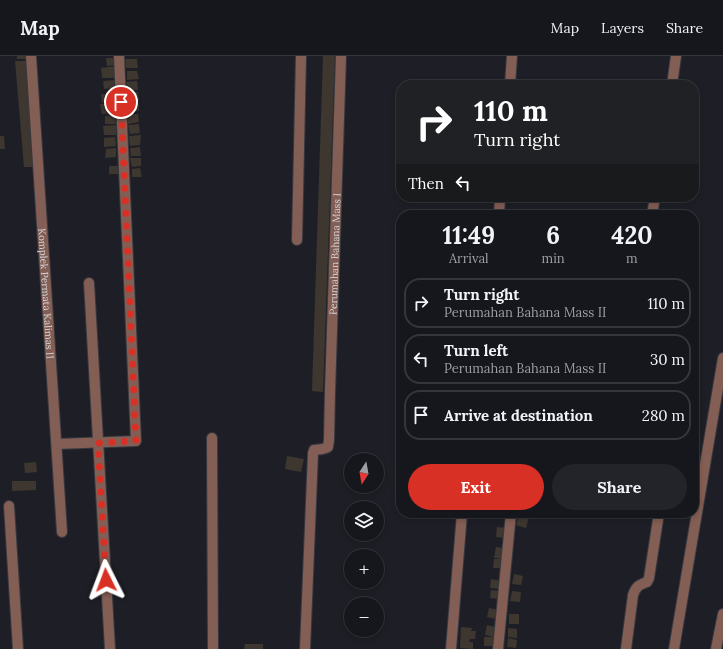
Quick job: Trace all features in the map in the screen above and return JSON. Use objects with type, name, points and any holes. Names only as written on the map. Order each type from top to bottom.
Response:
[{"type":"street","name":"Komplek Permata Kalimas II","points":[[31,56],[62,532]]},
{"type":"street","points":[[57,444],[136,441],[119,56]]},
{"type":"street","points":[[297,240],[301,56]]},
{"type":"street","name":"Perumahan Bahana Mass I","points":[[305,649],[313,453],[314,450],[324,449],[329,446],[341,56]]},
{"type":"street","points":[[510,80],[512,56]]},
{"type":"street","points":[[673,80],[676,56]]},
{"type":"street","points":[[89,283],[110,649]]},
{"type":"street","points":[[699,501],[723,358]]},
{"type":"street","points":[[212,438],[213,649]]},
{"type":"street","points":[[8,506],[18,649]]},
{"type":"street","points":[[451,649],[462,518]]},
{"type":"street","points":[[498,649],[511,518]]},
{"type":"street","points":[[626,649],[633,596],[639,585],[647,582],[649,578],[659,518]]},
{"type":"street","points":[[674,649],[696,518]]},
{"type":"street","points":[[716,649],[723,614]]},
{"type":"building","points":[[17,56],[26,56],[26,59],[17,59]]},
{"type":"building","points":[[323,56],[335,56],[323,392],[312,391]]},
{"type":"building","points":[[106,58],[115,58],[116,65],[107,66]]},
{"type":"building","points":[[125,59],[137,59],[138,68],[126,68]]},
{"type":"building","points":[[15,61],[27,61],[34,167],[24,167]]},
{"type":"building","points":[[117,66],[118,78],[102,78],[101,68]]},
{"type":"building","points":[[127,71],[137,71],[139,79],[127,80]]},
{"type":"building","points":[[116,80],[117,88],[104,89],[103,81]]},
{"type":"building","points":[[137,81],[138,90],[126,91],[126,82]]},
{"type":"building","points":[[138,92],[139,101],[128,101],[127,93]]},
{"type":"building","points":[[101,94],[115,94],[115,101],[102,103]]},
{"type":"building","points":[[114,103],[115,113],[102,114],[100,104]]},
{"type":"building","points":[[139,103],[139,111],[128,112],[127,104]]},
{"type":"building","points":[[127,114],[138,114],[139,122],[128,124]]},
{"type":"building","points":[[115,115],[116,124],[105,124],[105,116]]},
{"type":"building","points":[[139,124],[140,133],[130,134],[128,125]]},
{"type":"building","points":[[116,125],[116,135],[104,135],[103,126]]},
{"type":"building","points":[[141,135],[140,145],[130,146],[129,136]]},
{"type":"building","points":[[0,136],[4,136],[5,149],[0,149]]},
{"type":"building","points":[[115,137],[116,146],[104,147],[104,138]]},
{"type":"building","points":[[140,147],[141,156],[131,156],[130,148]]},
{"type":"building","points":[[116,148],[116,157],[105,158],[106,149]]},
{"type":"building","points":[[130,158],[141,158],[141,166],[132,167]]},
{"type":"building","points":[[109,166],[119,166],[119,174],[109,174]]},
{"type":"building","points":[[140,168],[142,177],[132,177],[132,169]]},
{"type":"building","points":[[287,456],[304,459],[301,472],[285,469]]},
{"type":"building","points":[[36,462],[37,472],[25,473],[24,463]]},
{"type":"building","points":[[12,481],[36,481],[36,490],[12,491]]},
{"type":"building","points":[[518,518],[529,518],[526,528],[516,525]]},
{"type":"building","points":[[497,527],[507,528],[505,538],[496,537]]},
{"type":"building","points":[[496,547],[506,548],[503,568],[493,568],[494,559],[502,559],[494,558]]},
{"type":"building","points":[[514,574],[523,576],[521,585],[512,584]]},
{"type":"building","points":[[491,579],[501,581],[500,589],[490,588]]},
{"type":"building","points":[[491,590],[500,591],[499,599],[490,598]]},
{"type":"building","points":[[512,591],[521,592],[520,602],[510,601]]},
{"type":"building","points":[[489,608],[498,610],[496,619],[487,617]]},
{"type":"building","points":[[509,614],[519,614],[519,624],[509,624]]},
{"type":"building","points":[[487,625],[496,627],[494,637],[485,635]]},
{"type":"building","points":[[461,627],[472,628],[471,631],[476,631],[475,639],[470,639],[469,642],[473,642],[473,649],[460,648]]},
{"type":"building","points":[[508,628],[517,629],[517,638],[508,637]]},
{"type":"building","points":[[484,637],[494,637],[494,646],[484,646]]},
{"type":"building","points":[[508,638],[517,640],[516,648],[507,647]]},
{"type":"building","points":[[245,644],[263,644],[263,649],[244,649]]},
{"type":"route","points":[[106,580],[98,443],[136,441],[121,102]]}]
